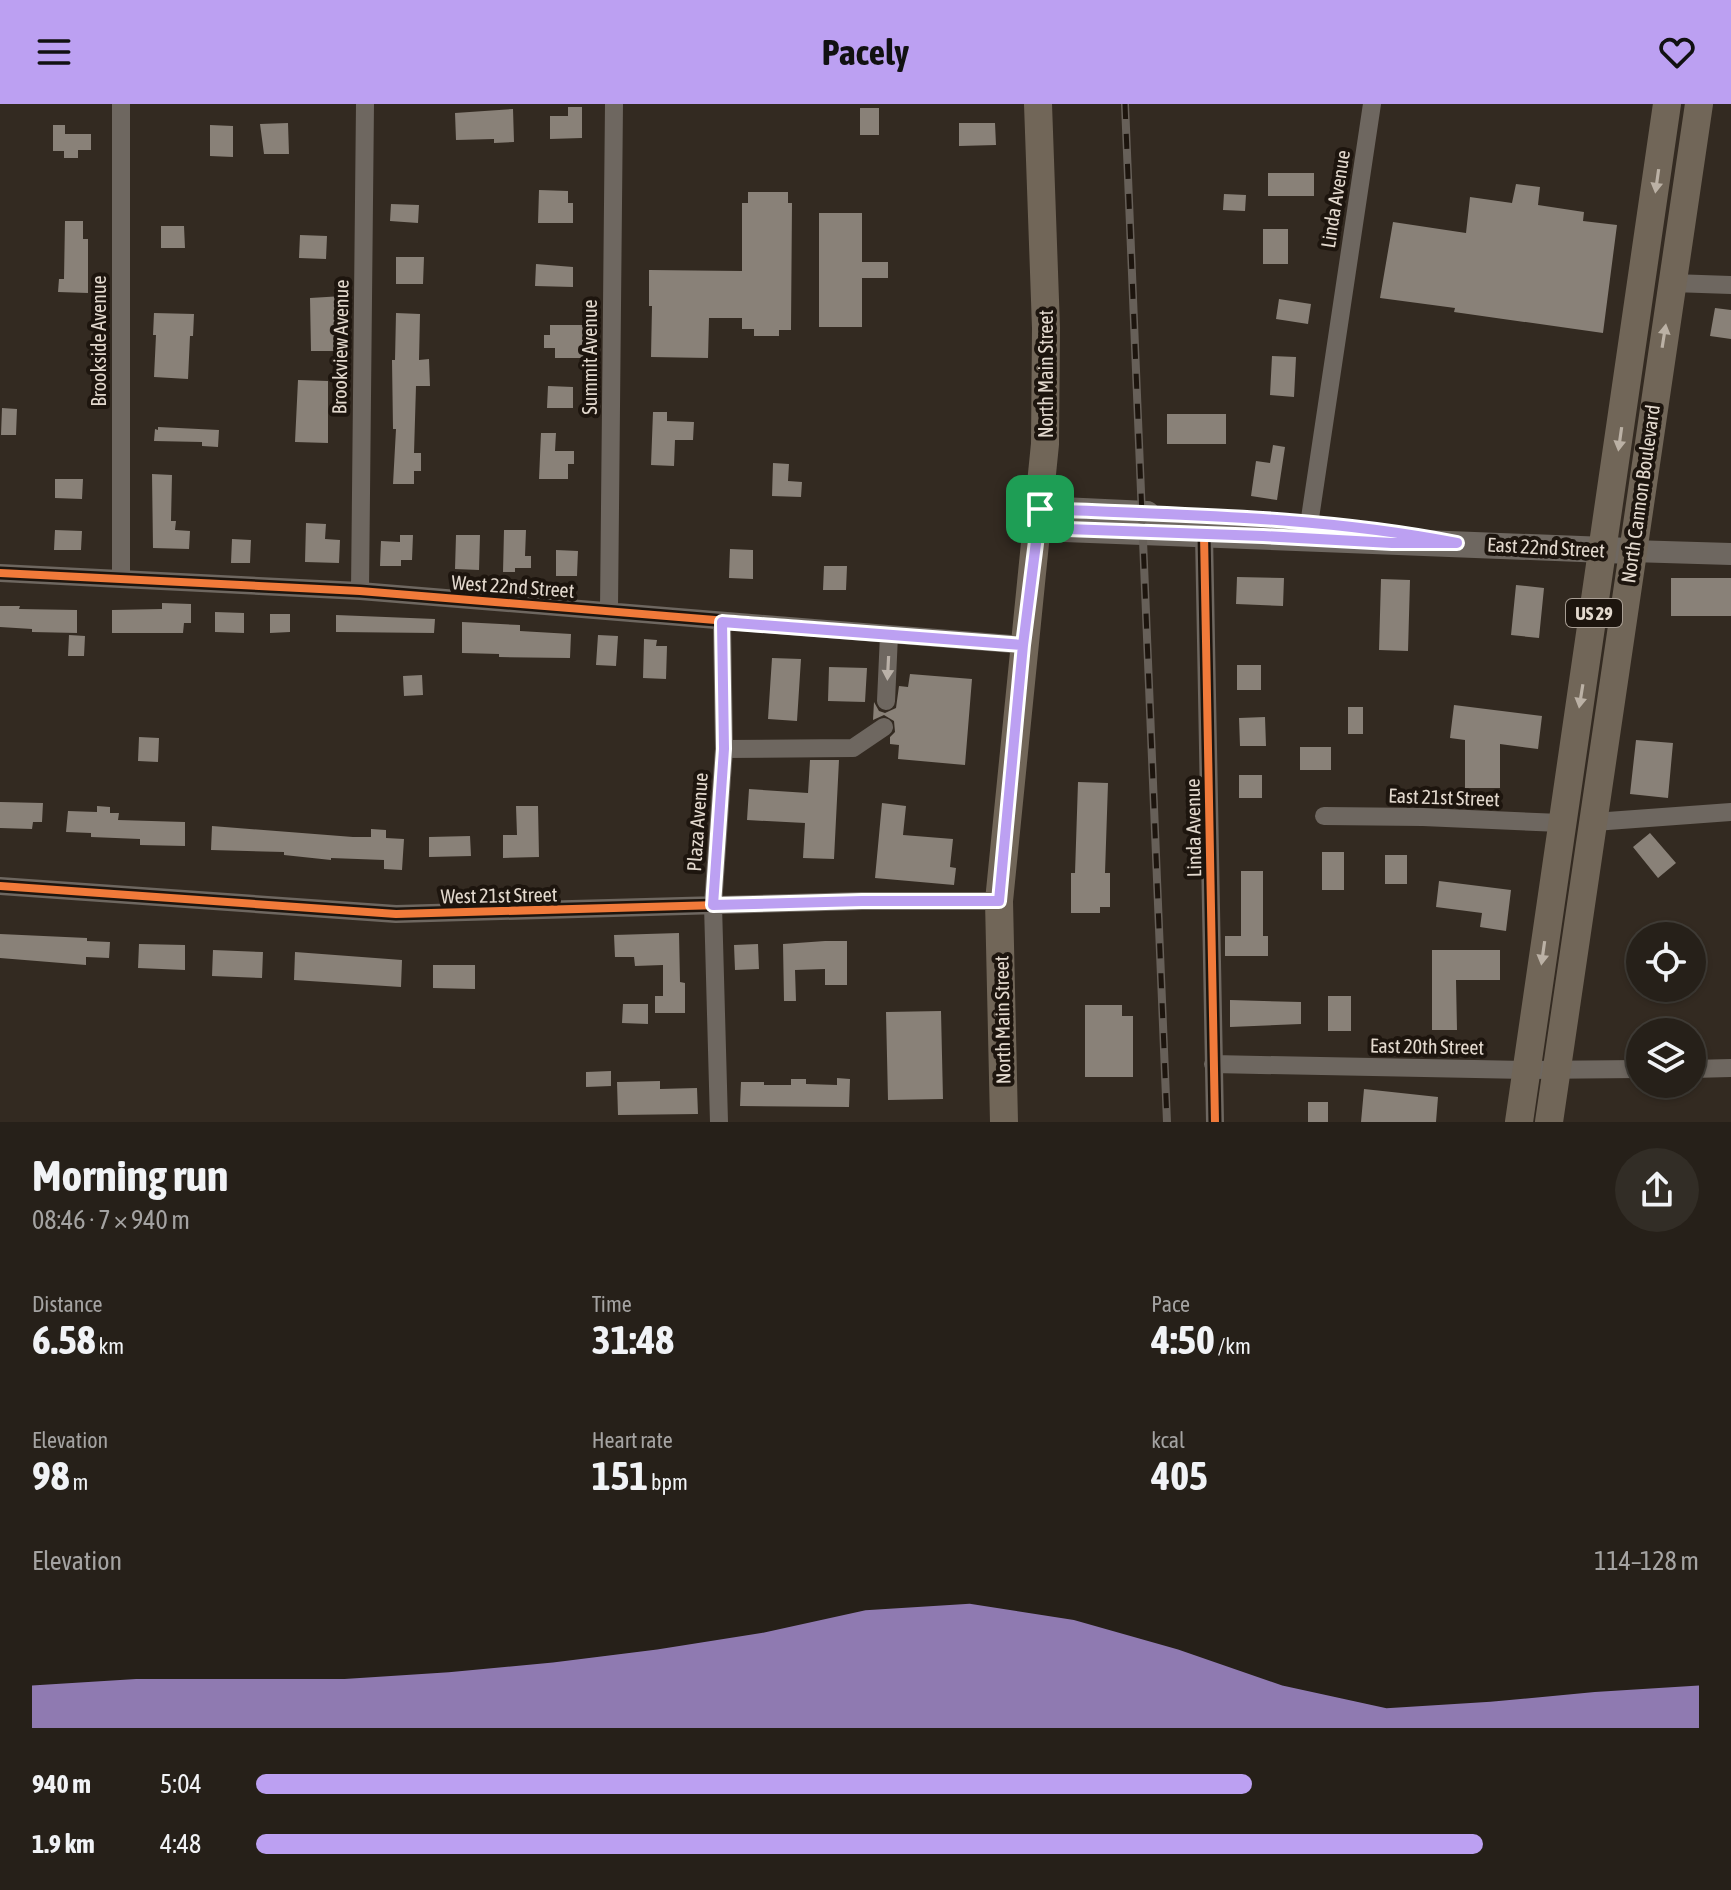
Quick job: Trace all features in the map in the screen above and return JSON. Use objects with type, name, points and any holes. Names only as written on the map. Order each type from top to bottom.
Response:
[{"type":"main road","name":"North Main Street","points":[[1004,1122],[999,901],[1045,444],[1046,328],[1038,104]]},
{"type":"main road","name":"North Cannon Boulevard","points":[[1519,1122],[1667,104]]},
{"type":"main road","name":"North Cannon Boulevard","points":[[1549,1122],[1699,104]]},
{"type":"main road","name":"East 22nd Street","points":[[1039,519],[1204,534],[1308,530]]},
{"type":"main road","name":"East 22nd Street","points":[[1039,519],[1308,530],[1392,543],[1631,551]]},
{"type":"street","name":"Brookside Avenue","points":[[121,104],[121,578]]},
{"type":"street","name":"Brookview Avenue","points":[[360,591],[365,104]]},
{"type":"street","name":"Summit Avenue","points":[[609,609],[614,104]]},
{"type":"street","name":"Linda Avenue","points":[[1308,530],[1372,104]]},
{"type":"street","points":[[1672,283],[1731,285]]},
{"type":"street","name":"Linda Avenue","points":[[1204,534],[1215,1122]]},
{"type":"street","name":"East 22nd Street","points":[[1631,551],[1731,554]]},
{"type":"street","name":"West 22nd Street","points":[[0,573],[360,591],[1023,645]]},
{"type":"street","name":"Plaza Avenue","points":[[719,1122],[713,905],[724,749],[722,622]]},
{"type":"street","points":[[886,701],[889,635]]},
{"type":"street","points":[[724,749],[853,748],[884,727]]},
{"type":"street","points":[[1594,822],[1731,812]]},
{"type":"street","name":"East 21st Street","points":[[1324,816],[1561,823]]},
{"type":"street","name":"West 21st Street","points":[[0,886],[396,914],[862,901],[999,901]]},
{"type":"street","name":"East 20th Street","points":[[1213,1064],[1626,1069]]},
{"type":"street","points":[[1706,1069],[1731,1068]]},
{"type":"building","points":[[568,107],[582,107],[582,138],[550,139],[550,116],[568,116]]},
{"type":"building","points":[[860,108],[879,108],[879,135],[860,135]]},
{"type":"building","points":[[513,109],[514,142],[456,140],[455,113]]},
{"type":"building","points":[[288,123],[289,154],[264,154],[260,124]]},
{"type":"building","points":[[959,123],[995,123],[996,145],[959,146]]},
{"type":"building","points":[[53,125],[65,125],[65,134],[91,134],[91,150],[78,150],[78,158],[64,158],[64,151],[53,151]]},
{"type":"building","points":[[210,125],[233,126],[233,157],[210,156]]},
{"type":"building","points":[[1268,173],[1314,173],[1314,196],[1268,196]]},
{"type":"building","points":[[1516,184],[1540,187],[1538,205],[1584,212],[1583,221],[1617,225],[1603,333],[1380,298],[1393,222],[1466,233],[1470,197],[1512,203]]},
{"type":"building","points":[[539,190],[568,191],[568,203],[573,203],[573,223],[538,223]]},
{"type":"building","points":[[748,192],[788,192],[788,203],[792,203],[791,330],[779,330],[779,336],[754,336],[754,329],[742,329],[742,318],[709,318],[708,358],[651,357],[649,270],[742,271],[742,203],[748,203]]},
{"type":"building","points":[[1224,194],[1246,195],[1245,211],[1223,210]]},
{"type":"building","points":[[391,204],[419,205],[418,223],[390,221]]},
{"type":"building","points":[[819,213],[862,213],[862,262],[888,262],[888,278],[862,278],[862,327],[819,327]]},
{"type":"building","points":[[65,221],[83,221],[83,239],[88,239],[88,293],[58,292],[59,279],[64,279]]},
{"type":"building","points":[[161,226],[184,226],[185,248],[161,248]]},
{"type":"building","points":[[1263,229],[1288,229],[1288,264],[1263,264]]},
{"type":"building","points":[[300,235],[327,236],[326,259],[299,258]]},
{"type":"building","points":[[396,257],[424,257],[423,284],[396,284]]},
{"type":"building","points":[[536,264],[573,267],[573,287],[535,286]]},
{"type":"building","points":[[343,296],[339,351],[311,351],[310,298]]},
{"type":"building","points":[[1279,299],[1311,304],[1308,324],[1276,319]]},
{"type":"building","points":[[1715,308],[1731,310],[1731,339],[1710,336]]},
{"type":"building","points":[[154,313],[194,314],[188,379],[154,377]]},
{"type":"building","points":[[396,313],[420,314],[419,360],[429,359],[430,386],[416,386],[414,453],[421,453],[421,471],[414,471],[414,484],[393,484],[396,429],[393,429],[392,360],[395,360]]},
{"type":"building","points":[[550,325],[585,325],[586,358],[555,358],[555,348],[544,348],[544,335],[550,335]]},
{"type":"building","points":[[1272,356],[1296,357],[1294,397],[1270,395]]},
{"type":"building","points":[[298,380],[328,381],[328,443],[295,442]]},
{"type":"building","points":[[548,386],[573,387],[573,408],[547,408]]},
{"type":"building","points":[[2,408],[17,409],[16,435],[1,435]]},
{"type":"building","points":[[653,412],[667,412],[667,421],[694,422],[693,440],[675,440],[674,466],[651,465]]},
{"type":"building","points":[[1167,414],[1226,414],[1226,444],[1167,444]]},
{"type":"building","points":[[158,427],[219,430],[218,447],[202,446],[202,442],[154,441]]},
{"type":"building","points":[[541,433],[556,433],[555,451],[574,451],[574,464],[568,464],[568,479],[539,479]]},
{"type":"building","points":[[1273,445],[1285,447],[1277,500],[1251,496],[1256,461],[1270,463]]},
{"type":"building","points":[[773,463],[789,464],[788,481],[802,482],[801,497],[772,496]]},
{"type":"building","points":[[152,474],[172,475],[171,521],[176,521],[175,530],[190,531],[189,549],[153,548]]},
{"type":"building","points":[[55,479],[83,479],[82,499],[55,498]]},
{"type":"building","points":[[306,523],[326,524],[325,539],[340,540],[339,563],[305,562]]},
{"type":"building","points":[[55,530],[82,531],[81,550],[54,550]]},
{"type":"building","points":[[504,530],[526,530],[525,556],[531,556],[531,568],[503,572]]},
{"type":"building","points":[[400,535],[413,535],[412,560],[401,560],[401,566],[380,566],[381,541],[400,542]]},
{"type":"building","points":[[456,535],[480,535],[479,570],[455,569]]},
{"type":"building","points":[[232,539],[251,540],[250,563],[231,563]]},
{"type":"building","points":[[730,549],[753,550],[753,579],[729,578]]},
{"type":"building","points":[[556,550],[578,551],[577,576],[556,576]]},
{"type":"building","points":[[824,566],[847,566],[846,590],[823,590]]},
{"type":"building","points":[[1237,577],[1284,578],[1283,606],[1236,604]]},
{"type":"building","points":[[1671,578],[1731,578],[1731,616],[1671,616]]},
{"type":"building","points":[[1381,579],[1410,580],[1408,651],[1379,650]]},
{"type":"building","points":[[1516,585],[1544,588],[1539,638],[1511,635]]},
{"type":"building","points":[[162,603],[191,604],[191,623],[184,623],[183,633],[112,633],[112,610],[162,609]]},
{"type":"building","points":[[0,606],[77,610],[77,633],[32,632],[32,629],[0,627]]},
{"type":"building","points":[[215,612],[244,613],[244,633],[215,632]]},
{"type":"building","points":[[270,614],[290,614],[290,632],[270,633]]},
{"type":"building","points":[[336,615],[435,619],[434,633],[336,632]]},
{"type":"building","points":[[462,622],[520,625],[520,631],[571,634],[570,658],[462,653]]},
{"type":"building","points":[[69,635],[85,636],[84,656],[68,656]]},
{"type":"building","points":[[598,635],[618,636],[616,666],[596,665]]},
{"type":"building","points":[[644,639],[657,640],[656,646],[667,646],[666,679],[643,678]]},
{"type":"building","points":[[772,658],[801,659],[797,721],[768,719]]},
{"type":"building","points":[[1237,665],[1261,665],[1261,690],[1237,690]]},
{"type":"building","points":[[829,667],[867,668],[865,702],[828,701]]},
{"type":"building","points":[[910,674],[972,679],[965,765],[898,759],[899,745],[890,744],[890,737],[895,732],[894,721],[884,715],[873,720],[874,702],[879,711],[885,713],[896,708],[899,686],[908,687]]},
{"type":"building","points":[[422,675],[423,695],[404,696],[403,676]]},
{"type":"building","points":[[1454,705],[1542,716],[1538,749],[1500,744],[1500,788],[1465,788],[1465,740],[1450,738]]},
{"type":"building","points":[[1348,707],[1363,707],[1363,734],[1348,734]]},
{"type":"building","points":[[1265,717],[1266,746],[1240,746],[1239,718]]},
{"type":"building","points":[[139,737],[159,738],[158,762],[138,761]]},
{"type":"building","points":[[1636,740],[1673,743],[1668,798],[1630,794]]},
{"type":"building","points":[[1300,747],[1331,747],[1331,770],[1300,770]]},
{"type":"building","points":[[810,760],[839,760],[834,859],[803,858],[805,823],[747,820],[749,789],[808,793]]},
{"type":"building","points":[[1239,775],[1262,775],[1262,798],[1239,798]]},
{"type":"building","points":[[1078,782],[1108,783],[1105,873],[1110,873],[1110,907],[1100,907],[1100,913],[1071,913]]},
{"type":"building","points":[[0,802],[43,803],[42,822],[33,822],[32,829],[0,828]]},
{"type":"building","points":[[882,803],[906,806],[903,835],[953,839],[950,867],[956,868],[954,885],[875,878]]},
{"type":"building","points":[[97,806],[110,807],[110,813],[119,813],[118,820],[185,822],[185,846],[140,845],[140,839],[91,837],[91,833],[66,832],[68,811],[97,812]]},
{"type":"building","points":[[516,806],[538,806],[539,857],[503,858],[503,835],[517,835]]},
{"type":"building","points":[[212,826],[353,837],[371,837],[371,829],[386,830],[386,838],[404,839],[402,870],[384,869],[384,860],[331,860],[284,855],[284,852],[211,850]]},
{"type":"building","points":[[1650,833],[1676,863],[1658,878],[1633,847]]},
{"type":"building","points":[[470,836],[471,856],[429,857],[429,837]]},
{"type":"building","points":[[1322,852],[1344,852],[1344,890],[1322,890]]},
{"type":"building","points":[[1385,855],[1407,855],[1407,884],[1385,884]]},
{"type":"building","points":[[1241,871],[1263,871],[1263,936],[1268,936],[1268,956],[1225,956],[1225,936],[1241,936]]},
{"type":"building","points":[[1439,881],[1511,890],[1506,931],[1480,927],[1482,913],[1436,907]]},
{"type":"building","points":[[679,933],[680,982],[685,983],[685,1013],[655,1013],[655,996],[663,996],[663,965],[635,966],[634,957],[615,957],[614,935]]},
{"type":"building","points":[[0,934],[110,942],[109,958],[86,957],[86,965],[0,958]]},
{"type":"building","points":[[847,941],[847,985],[825,985],[825,969],[795,970],[796,1001],[784,1001],[783,944]]},
{"type":"building","points":[[139,944],[185,945],[185,970],[138,968]]},
{"type":"building","points":[[758,944],[759,969],[735,970],[734,945]]},
{"type":"building","points":[[213,950],[263,952],[262,978],[212,976]]},
{"type":"building","points":[[1432,950],[1500,950],[1500,980],[1456,980],[1457,1030],[1432,1030]]},
{"type":"building","points":[[295,952],[402,960],[401,987],[294,980]]},
{"type":"building","points":[[433,965],[475,965],[475,989],[433,988]]},
{"type":"building","points":[[1328,996],[1351,996],[1351,1031],[1328,1031]]},
{"type":"building","points":[[1230,1000],[1301,1002],[1301,1024],[1230,1027]]},
{"type":"building","points":[[623,1004],[648,1004],[648,1024],[622,1023]]},
{"type":"building","points":[[1085,1005],[1122,1005],[1122,1016],[1133,1016],[1133,1077],[1085,1077]]},
{"type":"building","points":[[941,1011],[943,1099],[888,1100],[886,1012]]},
{"type":"building","points":[[611,1071],[611,1086],[586,1087],[586,1072]]},
{"type":"building","points":[[837,1078],[850,1079],[849,1107],[740,1106],[741,1082],[791,1085],[791,1079],[806,1079],[806,1084],[837,1085]]},
{"type":"building","points":[[660,1081],[660,1089],[697,1088],[698,1114],[618,1115],[617,1082]]},
{"type":"building","points":[[1364,1089],[1438,1097],[1436,1122],[1361,1122]]},
{"type":"building","points":[[1308,1102],[1328,1102],[1328,1122],[1308,1122]]},
{"type":"railway","points":[[1125,104],[1167,1122]]},
{"type":"cycle path","points":[[1204,534],[1215,1122]]},
{"type":"cycle path","points":[[0,573],[360,591],[1023,645]]},
{"type":"cycle path","points":[[0,886],[396,914],[862,901],[999,901]]},
{"type":"route","points":[[1040,509],[1023,645],[999,901],[713,905],[724,749],[722,622],[1023,645],[1038,528],[1457,543],[1394,531],[1309,521],[1040,509]]}]
